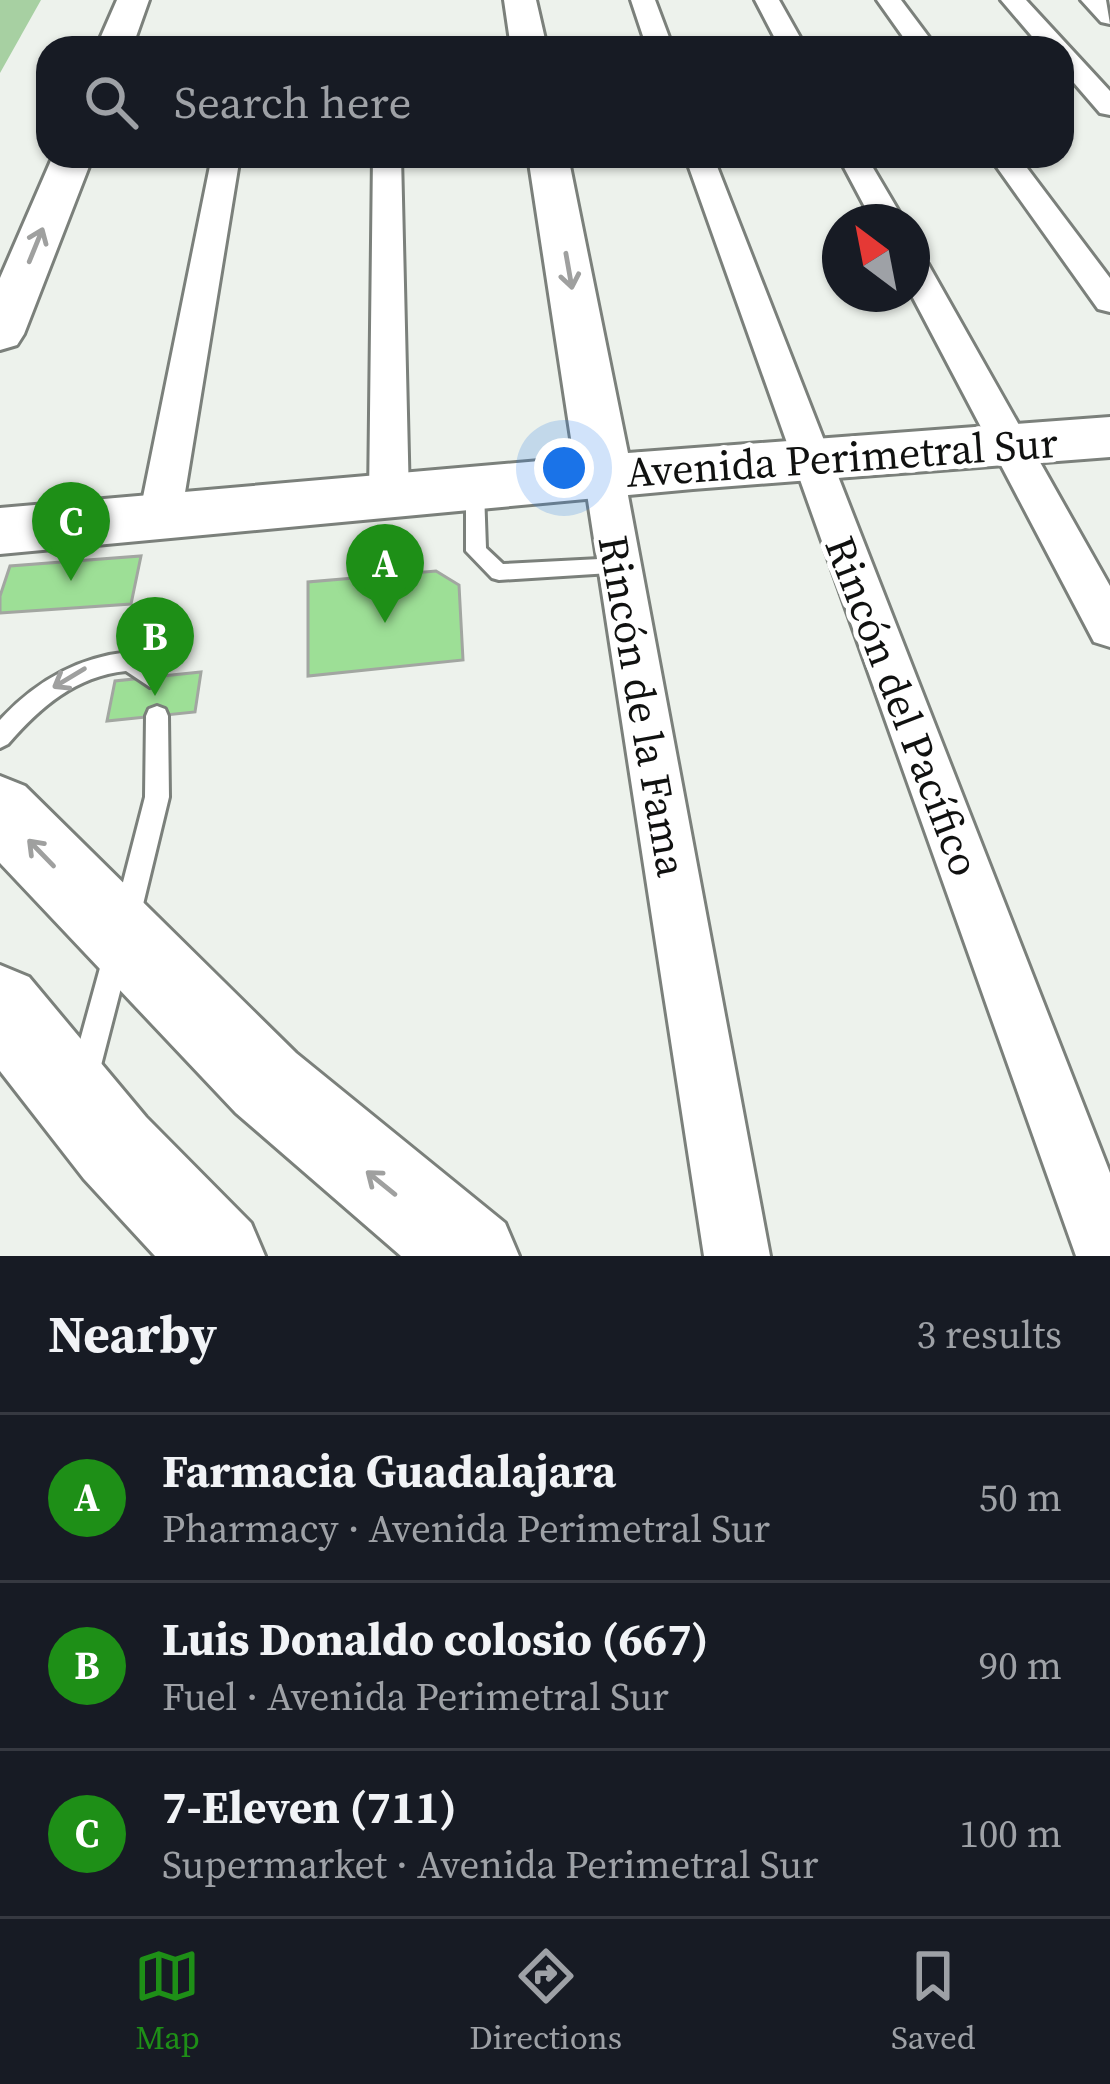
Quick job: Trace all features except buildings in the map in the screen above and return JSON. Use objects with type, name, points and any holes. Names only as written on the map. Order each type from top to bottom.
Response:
[{"type":"street","points":[[120,36],[133,0]]},
{"type":"street","points":[[520,0],[527,36]]},
{"type":"street","points":[[643,0],[656,36]]},
{"type":"street","points":[[767,0],[786,36]]},
{"type":"street","points":[[889,0],[915,36]]},
{"type":"street","points":[[1013,0],[1045,36]]},
{"type":"street","points":[[1087,84],[1110,107]]},
{"type":"street","points":[[0,334],[68,168]]},
{"type":"street","points":[[160,517],[224,168]]},
{"type":"street","points":[[387,168],[388,499]]},
{"type":"street","name":"Rincón de la Fama","points":[[550,168],[737,1256]]},
{"type":"street","name":"Rincón del Pacífico","points":[[703,168],[1109,1256]]},
{"type":"street","points":[[859,168],[879,204]]},
{"type":"street","points":[[1012,168],[1110,302]]},
{"type":"street","points":[[930,297],[1110,628]]},
{"type":"street","name":"Avenida Perimetral Sur","points":[[0,531],[475,491],[604,474],[1110,437]]},
{"type":"street","points":[[0,811],[266,1083],[472,1256]]},
{"type":"street","points":[[0,1006],[115,1148],[218,1256]]},
{"type":"lane","points":[[475,491],[476,551],[499,572],[619,566]]},
{"type":"lane","points":[[0,737],[58,683],[90,666],[130,661],[150,677]]},
{"type":"lane","points":[[78,1097],[158,797],[157,716]]},
{"type":"green space","points":[[0,0],[41,0],[0,73]]},
{"type":"place","name":"7-Eleven (711)","points":[[71,581]]},
{"type":"place","name":"Farmacia Guadalajara","points":[[385,623]]},
{"type":"place","name":"Luis Donaldo colosio (667)","points":[[155,696]]}]
